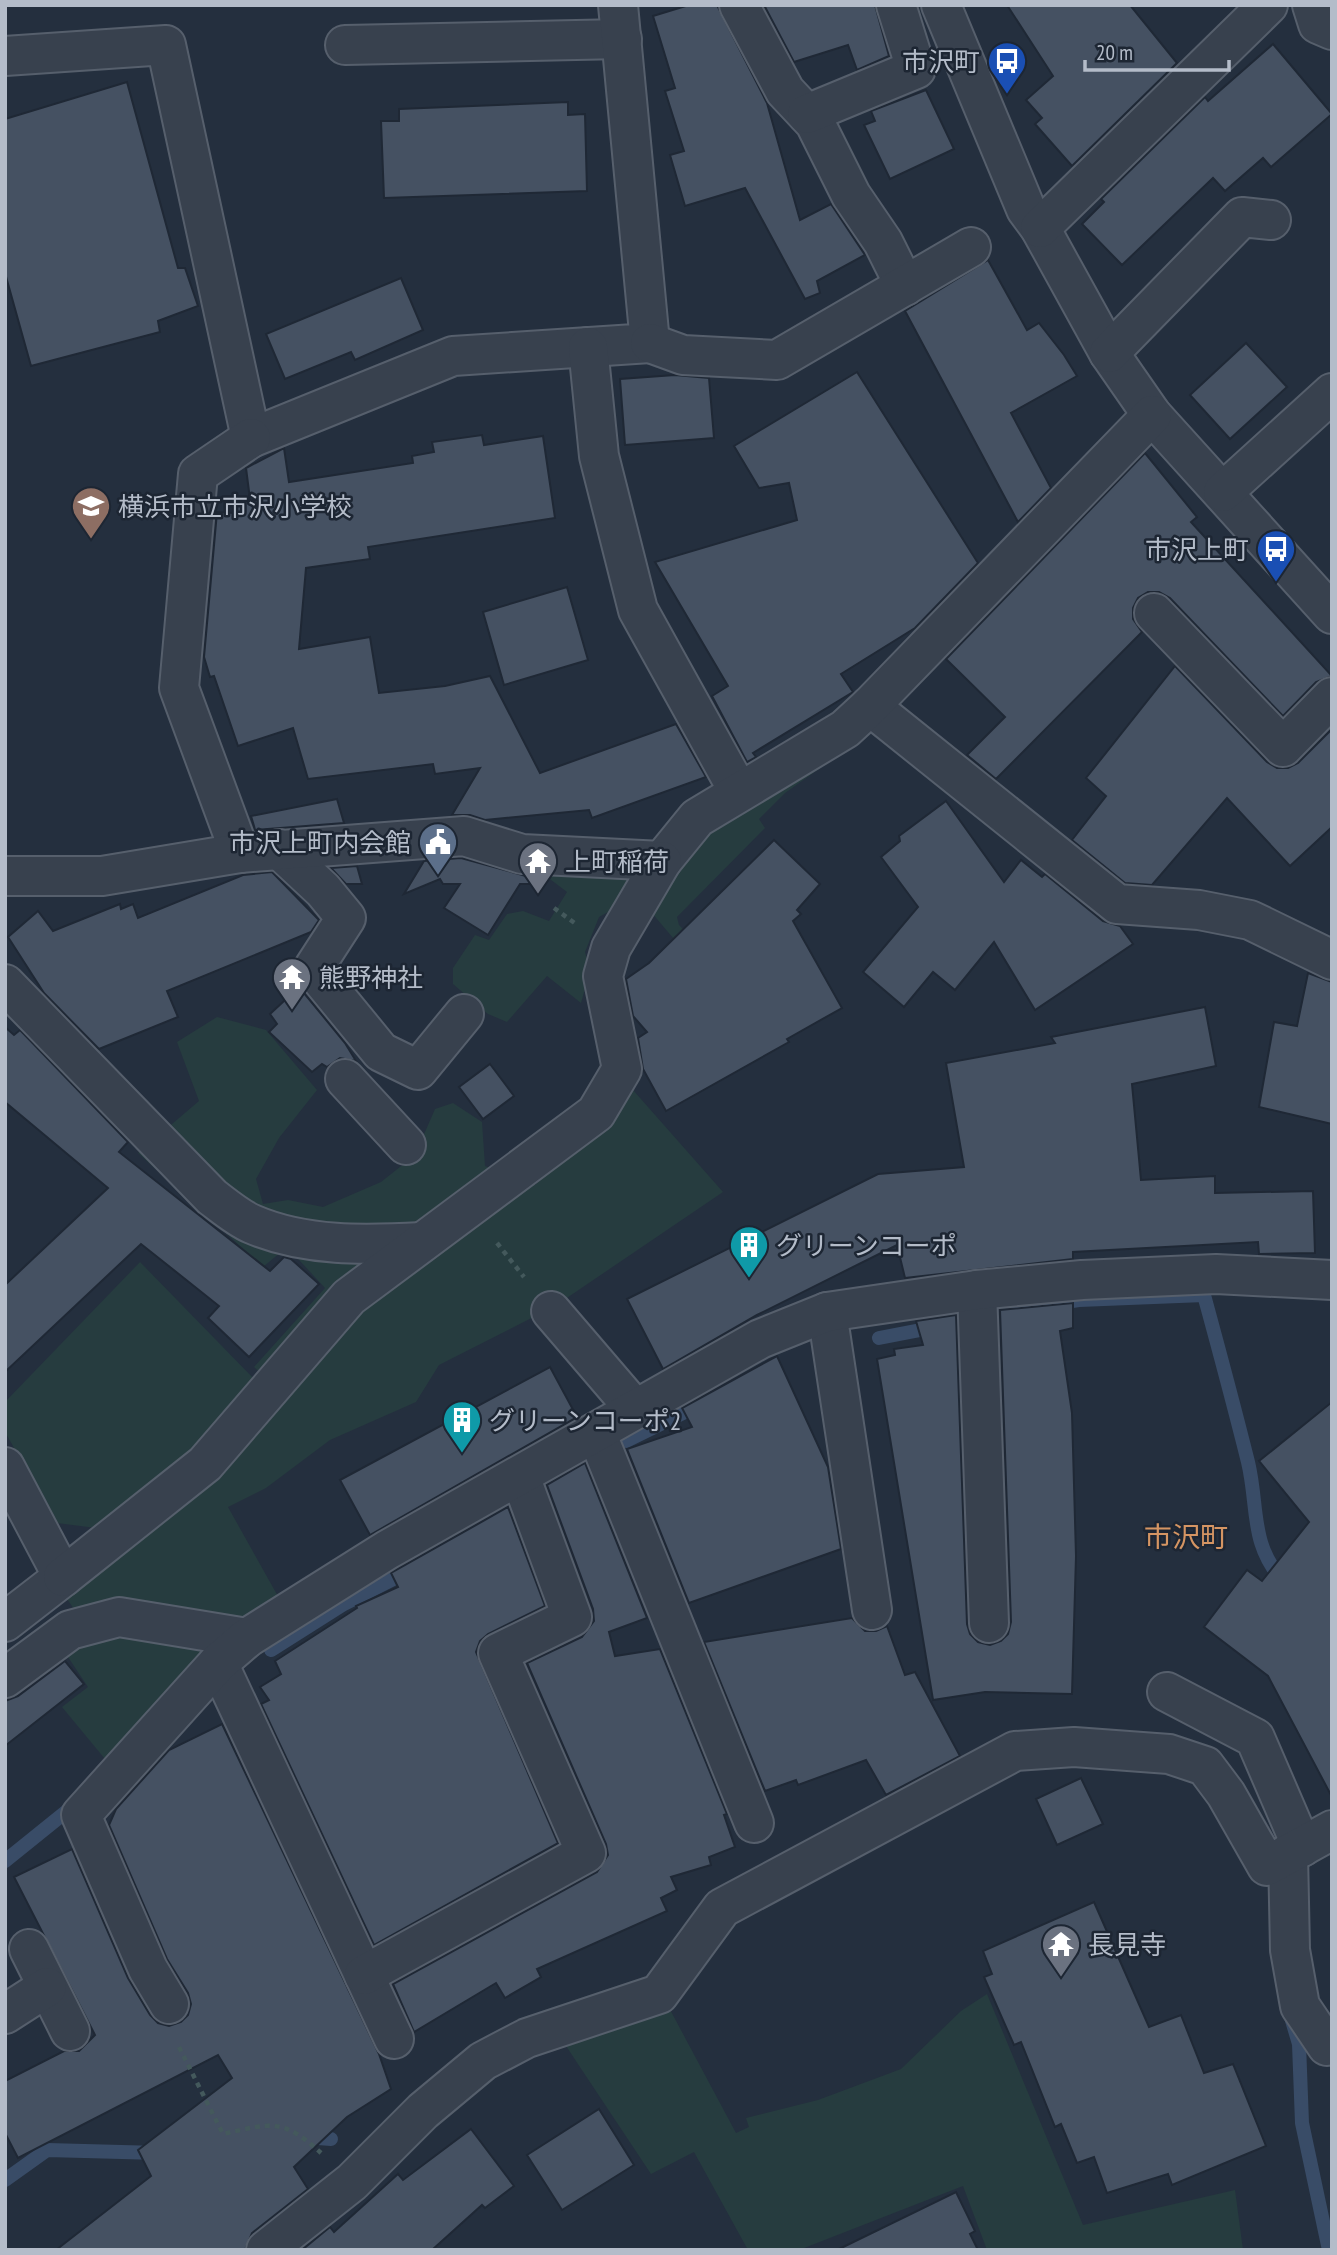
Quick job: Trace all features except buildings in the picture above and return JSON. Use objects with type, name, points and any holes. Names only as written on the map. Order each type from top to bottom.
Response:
[{"type":"street","points":[[738,5],[785,91],[815,123],[852,195],[883,242],[905,286]]},
{"type":"street","points":[[807,114],[916,69],[896,5]]},
{"type":"street","points":[[940,5],[1026,209],[1040,228],[1109,353],[1152,415],[1332,614]]},
{"type":"street","points":[[1040,228],[1268,5]]},
{"type":"street","points":[[1312,5],[1318,24],[1332,30]]},
{"type":"street","points":[[345,45],[620,22],[650,343]]},
{"type":"street","points":[[5,56],[166,45],[251,438]]},
{"type":"street","points":[[1109,353],[1242,217],[1271,220]]},
{"type":"street","points":[[240,853],[179,688],[198,474],[251,438],[453,356],[650,343],[683,355],[777,360],[971,247]]},
{"type":"street","points":[[588,347],[600,456],[638,610],[739,792]]},
{"type":"street","points":[[1223,492],[1332,393]]},
{"type":"street","points":[[5,1622],[205,1464],[349,1297],[596,1113],[622,1069],[603,976],[611,948],[662,861],[697,818],[845,729],[1152,415]]},
{"type":"street","points":[[1154,613],[1283,747],[1332,696]]},
{"type":"street","points":[[870,706],[1117,904],[1199,910],[1250,920],[1332,960]]},
{"type":"street","points":[[5,876],[102,876],[240,853],[464,836],[522,854],[662,861]]},
{"type":"street","points":[[323,890],[326,845]]},
{"type":"street","points":[[279,849],[323,890],[346,918],[313,969],[381,1052],[418,1070]]},
{"type":"street","points":[[5,984],[212,1197],[251,1224],[313,1241],[371,1245],[422,1242]]},
{"type":"street","points":[[375,1112],[418,1070],[464,1014]]},
{"type":"street","points":[[345,1079],[406,1145]]},
{"type":"street","points":[[169,2004],[148,1969],[81,1815],[218,1663],[247,1638],[387,1549],[760,1339],[827,1312],[977,1290],[1082,1280],[1216,1274],[1332,1279]]},
{"type":"street","points":[[977,1290],[989,1623]]},
{"type":"street","points":[[551,1311],[635,1409]]},
{"type":"street","points":[[827,1312],[872,1610]]},
{"type":"street","points":[[596,1432],[754,1823]]},
{"type":"street","points":[[5,1467],[63,1577]]},
{"type":"street","points":[[364,1975],[586,1853],[498,1653],[572,1617],[520,1476]]},
{"type":"street","points":[[5,1678],[69,1630],[119,1617],[247,1638]]},
{"type":"street","points":[[218,1663],[394,2039]]},
{"type":"street","points":[[1167,1692],[1255,1738],[1307,1844],[1290,1950],[1300,2006],[1322,2039]]},
{"type":"street","points":[[266,2250],[352,2182],[423,2111],[483,2061],[527,2038],[659,1994],[722,1908],[774,1872],[1015,1751],[1074,1747],[1169,1754],[1205,1766],[1226,1794],[1267,1866],[1307,1844]]},
{"type":"street","points":[[29,1949],[69,2031]]},
{"type":"street","points":[[5,2014],[47,1987]]},
{"type":"path","points":[[470,1209],[551,1311]]},
{"type":"path","points":[[169,2004],[164,2008],[165,2020],[223,2134],[283,2126],[299,2132],[306,2139]]},
{"type":"green space","points":[[829,752],[826,764],[785,793],[759,819],[765,828],[677,917],[679,925],[708,955],[696,965],[651,912],[679,853]]},
{"type":"green space","points":[[538,870],[638,873],[619,906],[599,917],[585,952],[590,971],[581,1003],[547,976],[507,1022],[488,1014],[453,984],[453,968],[475,935],[489,940],[507,914],[523,911],[549,921],[567,892]]},
{"type":"green space","points":[[217,1017],[266,1030],[317,1090],[279,1138],[256,1179],[263,1204],[288,1200],[323,1207],[381,1182],[415,1155],[435,1109],[453,1103],[482,1122],[485,1166],[535,1185],[633,1090],[723,1192],[555,1306],[439,1365],[416,1402],[330,1440],[266,1488],[228,1507],[284,1607],[233,1631],[81,1619],[67,1599],[136,1537],[281,1392],[254,1367],[325,1288],[287,1247],[263,1267],[138,1153],[199,1101],[177,1042]]},
{"type":"green space","points":[[140,1262],[260,1385],[191,1461],[96,1528],[57,1523],[5,1432],[5,1402]]},
{"type":"green space","points":[[107,1634],[212,1647],[190,1680],[105,1759],[62,1707],[88,1687],[64,1651]]},
{"type":"green space","points":[[987,1994],[1083,2225],[1235,2190],[1243,2250],[987,2250],[963,2186],[799,2250],[748,2250],[694,2152],[651,2174],[564,2043],[667,2004],[736,2133],[749,2127],[746,2118],[818,2100],[901,2069],[961,2011]]},
{"type":"waterway","points":[[1017,1309],[1079,1300],[1204,1295],[1248,1462],[1260,1540],[1274,1569],[1285,1583]]},
{"type":"waterway","points":[[879,1338],[936,1327]]},
{"type":"waterway","points":[[626,1441],[683,1413]]},
{"type":"waterway","points":[[271,1650],[342,1605],[409,1571]]},
{"type":"waterway","points":[[5,1861],[67,1811]]},
{"type":"waterway","points":[[1291,2017],[1299,2044],[1302,2123],[1329,2250]]},
{"type":"waterway","points":[[306,2137],[331,2139]]},
{"type":"waterway","points":[[5,2180],[47,2150],[159,2153]]},
{"type":"place","name":"市沢町","points":[[1007,95]]},
{"type":"place","name":"横浜市立市沢小学校","points":[[91,540]]},
{"type":"place","name":"市沢上町","points":[[1276,583]]},
{"type":"place","name":"市沢上町内会館","points":[[438,876]]},
{"type":"place","name":"上町稲荷","points":[[538,895]]},
{"type":"place","name":"熊野神社","points":[[292,1011]]},
{"type":"place","name":"グリーンコーポ","points":[[749,1279]]},
{"type":"place","name":"グリーンコーポ2","points":[[462,1454]]},
{"type":"place","name":"長見寺","points":[[1061,1978]]},
{"type":"district","name":"市沢町","points":[[1186,1536]]}]
